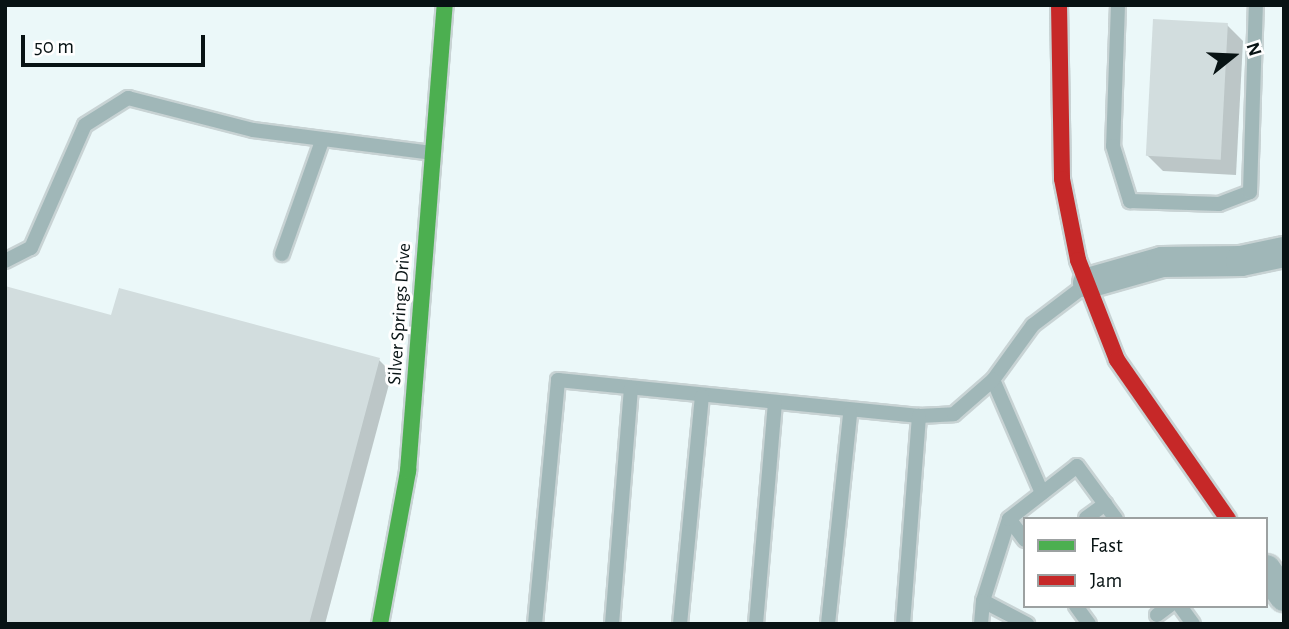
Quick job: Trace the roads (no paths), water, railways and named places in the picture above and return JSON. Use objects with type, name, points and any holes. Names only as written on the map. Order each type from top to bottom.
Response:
[{"type":"street","name":"Silver Springs Drive","points":[[380,624],[408,471],[445,5]]},
{"type":"street","points":[[1059,5],[1062,179],[1088,283],[1118,360],[1227,517]]},
{"type":"street","points":[[1088,283],[1162,262],[1241,261],[1284,252]]},
{"type":"lane","points":[[1118,5],[1113,146],[1130,201],[1219,204],[1250,192],[1256,5]]},
{"type":"lane","points":[[5,261],[31,248],[85,125],[128,98],[322,141],[433,153]]},
{"type":"lane","points":[[282,254],[322,141]]},
{"type":"lane","points":[[535,624],[558,380],[850,413],[919,416],[954,414],[993,380],[1033,325],[1088,283]]},
{"type":"lane","points":[[993,380],[1042,493]]},
{"type":"lane","points":[[612,624],[631,388]]},
{"type":"lane","points":[[680,624],[702,396]]},
{"type":"lane","points":[[756,624],[775,404]]},
{"type":"lane","points":[[828,624],[850,413]]},
{"type":"lane","points":[[903,624],[919,416]]},
{"type":"lane","points":[[981,624],[983,601],[1009,519],[1077,466],[1115,517]]},
{"type":"lane","points":[[1089,517],[1105,504]]},
{"type":"lane","points":[[1009,519],[1023,537]]},
{"type":"lane","points":[[983,601],[1027,624]]},
{"type":"lane","points":[[1157,615],[1166,608]]},
{"type":"lane","points":[[1181,608],[1193,624]]}]
